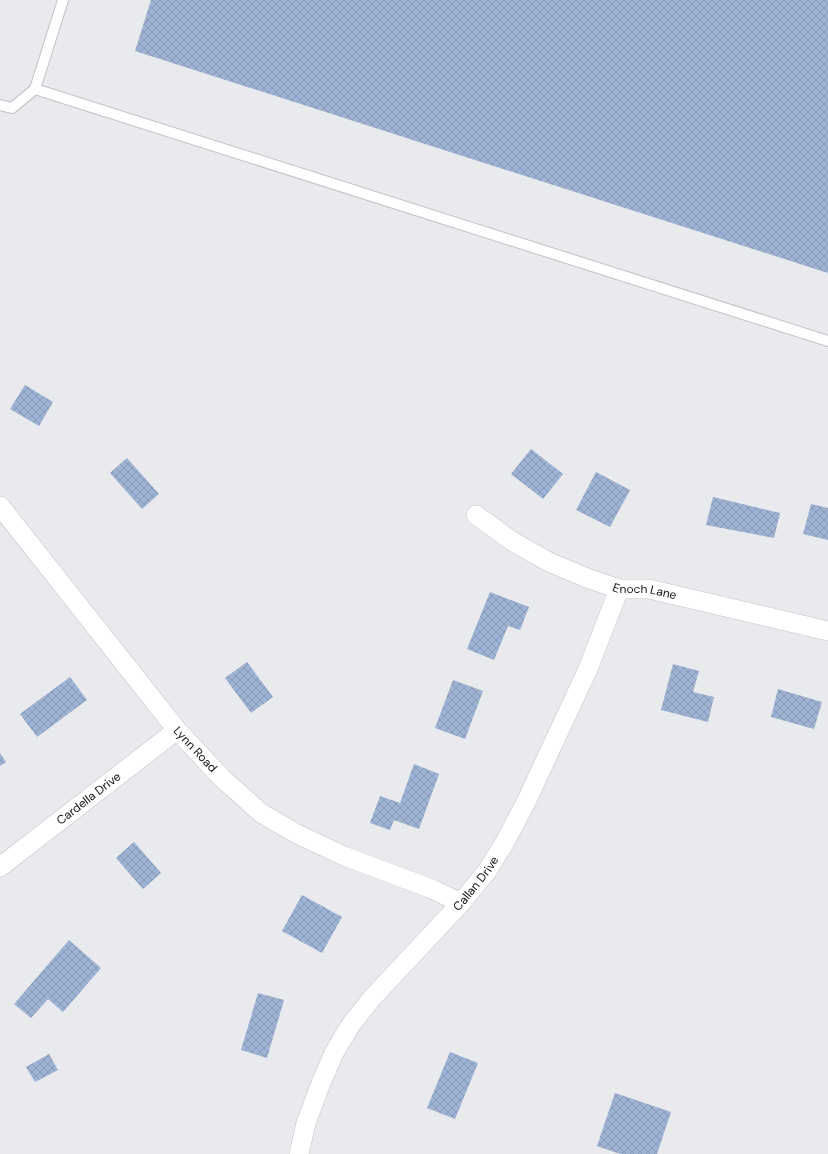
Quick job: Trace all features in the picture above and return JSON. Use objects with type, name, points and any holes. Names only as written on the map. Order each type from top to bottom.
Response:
[{"type":"street","name":"Lynn Road","points":[[0,506],[177,730],[222,778],[261,813],[296,834],[344,856],[432,890],[461,903]]},
{"type":"street","name":"Enoch Lane","points":[[476,515],[512,541],[550,562],[587,578],[619,589],[649,588],[828,631]]},
{"type":"street","name":"Callan Drive","points":[[299,1154],[306,1123],[321,1083],[334,1053],[350,1026],[372,998],[461,903],[487,871],[526,802],[588,669],[619,589]]},
{"type":"street","name":"Cardella Drive","points":[[0,867],[177,730]]},
{"type":"lane","points":[[0,105],[12,108],[35,89],[63,0]]},
{"type":"lane","points":[[35,89],[828,341]]},
{"type":"building","points":[[151,0],[828,0],[828,273],[135,51]]},
{"type":"building","points":[[25,385],[53,402],[39,426],[10,409]]},
{"type":"building","points":[[531,449],[563,474],[543,499],[511,474]]},
{"type":"building","points":[[127,458],[159,494],[142,509],[110,473]]},
{"type":"building","points":[[596,472],[630,490],[610,527],[576,510]]},
{"type":"building","points":[[713,497],[780,513],[774,538],[706,525]]},
{"type":"building","points":[[811,504],[828,508],[828,540],[803,534]]},
{"type":"building","points":[[490,592],[529,607],[520,630],[508,626],[494,660],[467,649]]},
{"type":"building","points":[[247,662],[273,697],[251,713],[225,678]]},
{"type":"building","points":[[673,664],[699,671],[693,692],[714,697],[708,722],[661,710]]},
{"type":"building","points":[[70,677],[87,700],[37,737],[20,714]]},
{"type":"building","points":[[453,680],[483,691],[465,739],[435,728]]},
{"type":"building","points":[[778,689],[822,702],[814,729],[771,717]]},
{"type":"building","points":[[0,753],[6,762],[0,766]]},
{"type":"building","points":[[414,764],[439,774],[419,829],[394,820],[390,830],[370,823],[380,796],[400,803]]},
{"type":"building","points":[[134,842],[161,873],[143,889],[116,858]]},
{"type":"building","points":[[302,895],[342,917],[322,953],[282,931]]},
{"type":"building","points":[[69,940],[101,968],[63,1012],[48,999],[31,1018],[14,1004]]},
{"type":"building","points":[[258,993],[284,1000],[267,1058],[241,1050]]},
{"type":"building","points":[[450,1052],[478,1063],[455,1119],[427,1108]]},
{"type":"building","points":[[49,1054],[58,1070],[35,1082],[26,1067]]},
{"type":"building","points":[[615,1093],[671,1112],[657,1154],[620,1154],[597,1146]]}]
